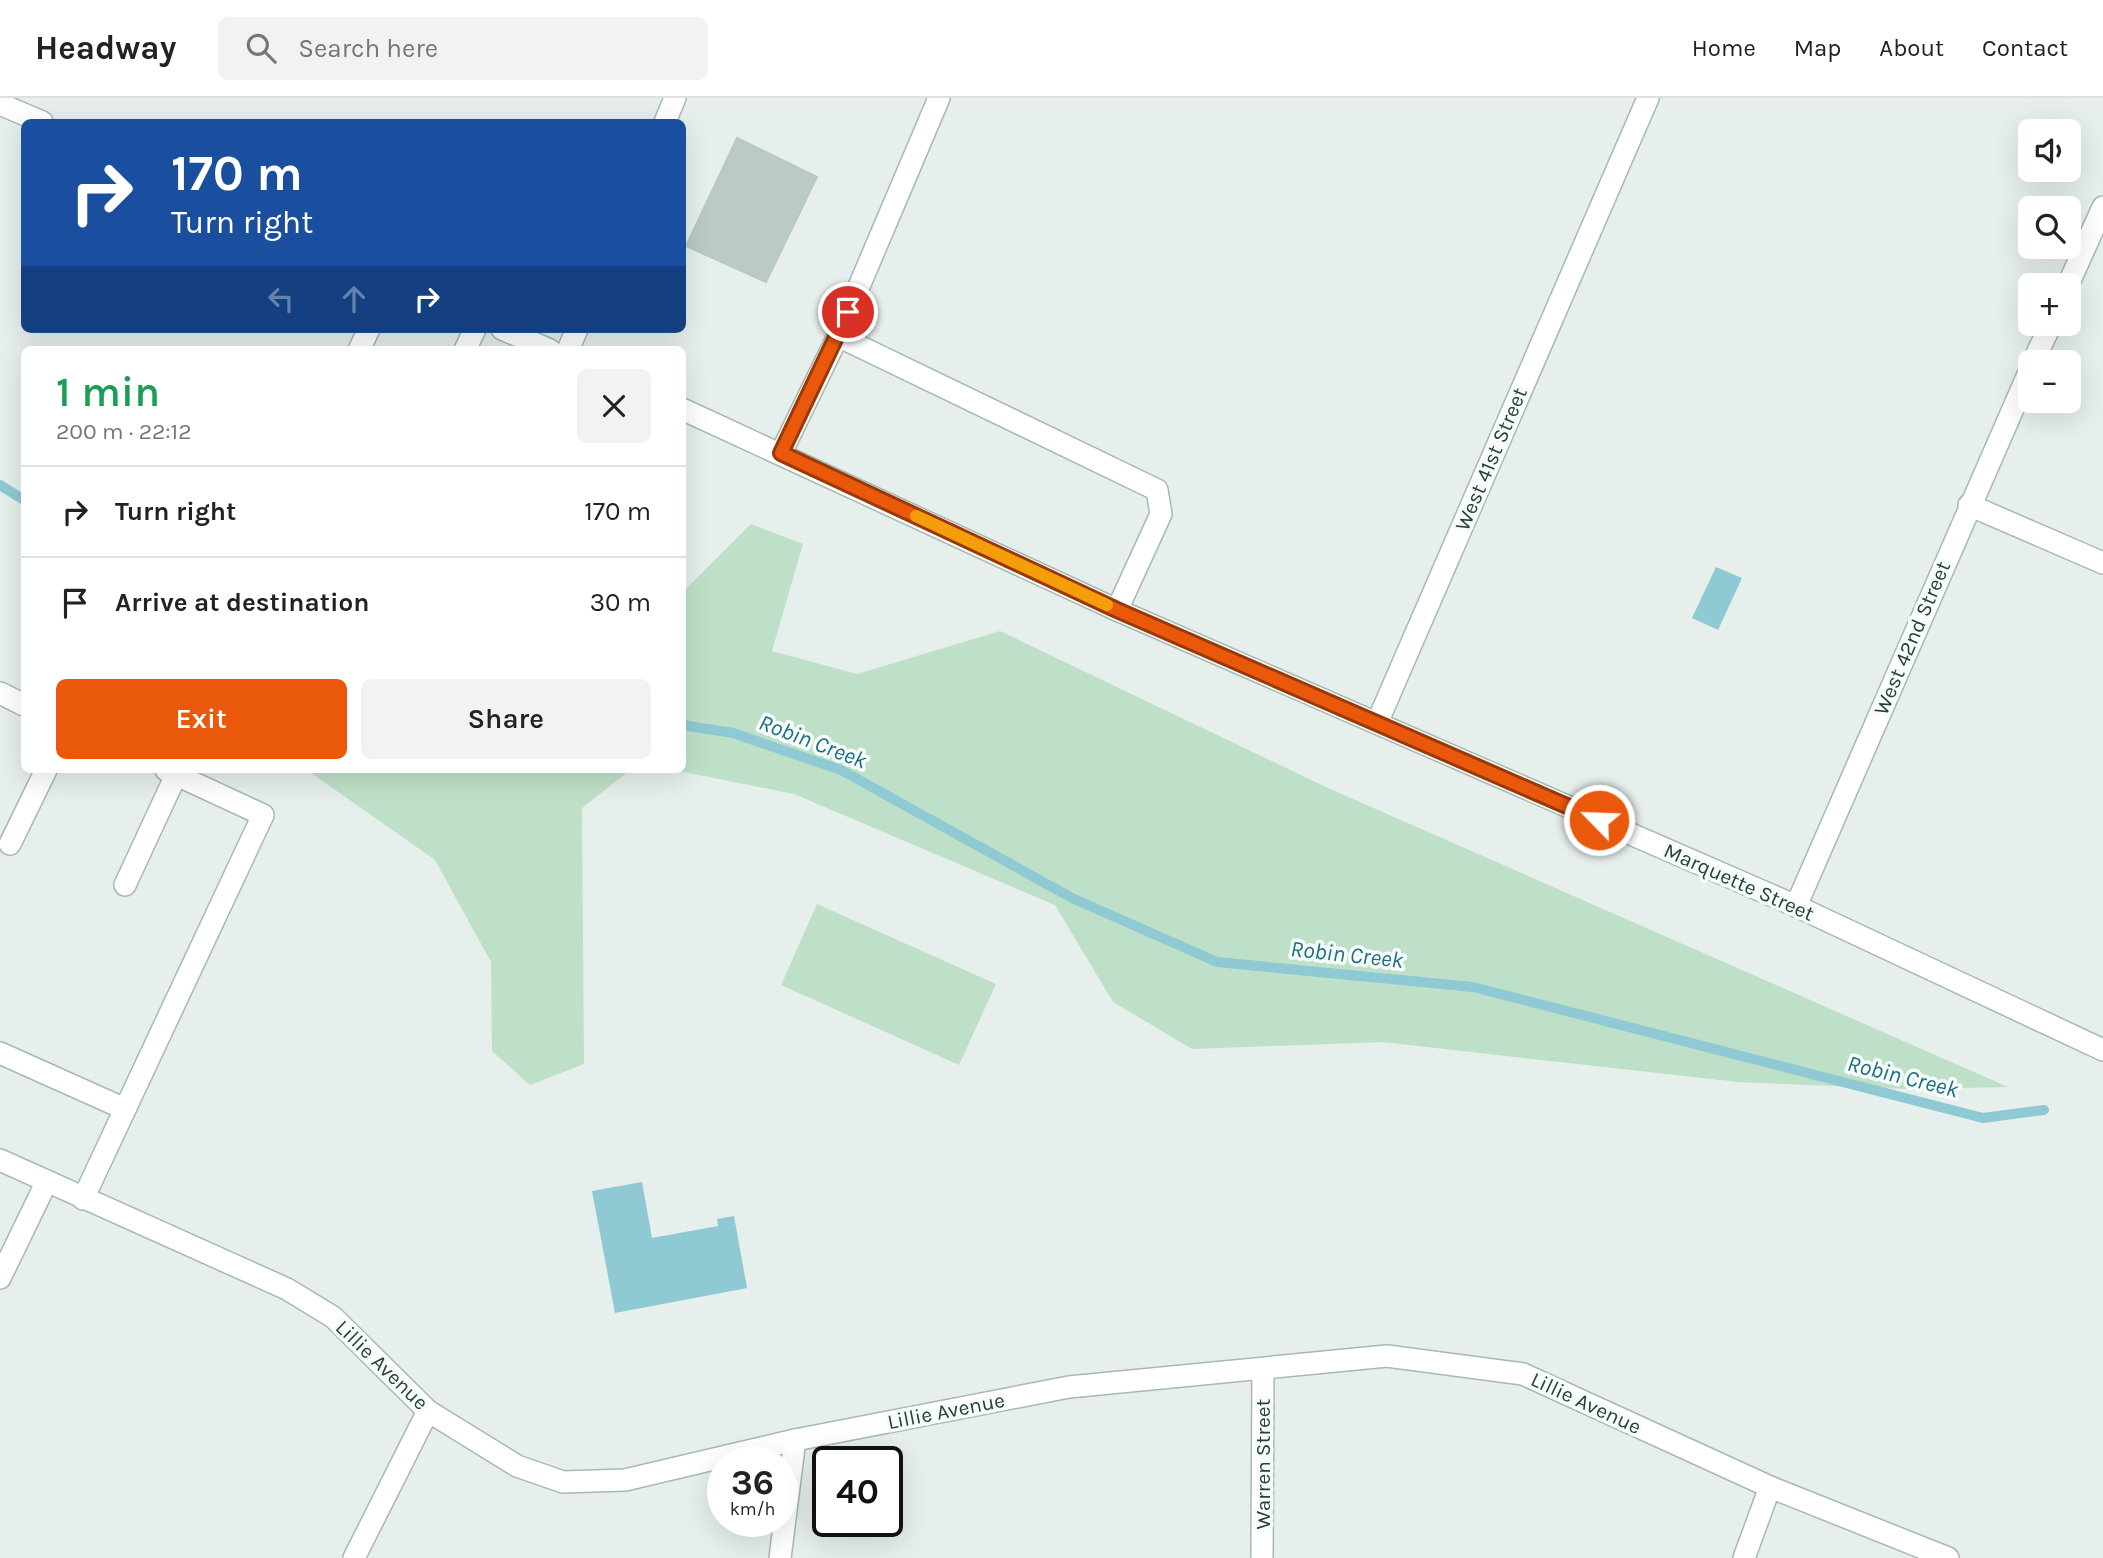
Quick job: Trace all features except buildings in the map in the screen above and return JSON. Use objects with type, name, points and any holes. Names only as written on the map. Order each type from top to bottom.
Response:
[{"type":"street","points":[[665,119],[675,98]]},
{"type":"street","points":[[781,453],[838,336],[939,98]]},
{"type":"street","name":"West 41st Street","points":[[1377,723],[1648,98]]},
{"type":"street","points":[[0,104],[35,119]]},
{"type":"street","points":[[2073,273],[2103,208]]},
{"type":"street","points":[[511,333],[541,346]]},
{"type":"street","points":[[838,336],[1157,490],[1161,514],[1117,610]]},
{"type":"street","name":"West 42nd Street","points":[[1796,906],[2018,397]]},
{"type":"street","name":"Marquette Street","points":[[686,412],[781,453],[1117,610],[1796,906],[2103,1050]]},
{"type":"street","points":[[1969,505],[2103,563]]},
{"type":"street","points":[[0,693],[21,704]]},
{"type":"street","points":[[10,844],[45,773]]},
{"type":"street","points":[[125,885],[171,773]]},
{"type":"street","points":[[83,1199],[263,815],[173,773]]},
{"type":"street","points":[[0,1053],[125,1109]]},
{"type":"street","name":"Lillie Avenue","points":[[0,1160],[287,1289],[333,1317],[428,1411],[517,1466],[563,1482],[625,1479],[795,1440],[1069,1387],[1387,1356],[1523,1374],[1770,1488],[1948,1558]]},
{"type":"street","points":[[0,1278],[47,1181]]},
{"type":"street","name":"Warren Street","points":[[1262,1558],[1263,1369]]},
{"type":"street","points":[[354,1558],[428,1411]]},
{"type":"street","points":[[780,1558],[795,1440]]},
{"type":"street","points":[[1744,1558],[1770,1488]]},
{"type":"green space","points":[[751,524],[803,544],[772,651],[857,674],[1000,631],[1328,788],[2008,1087],[1907,1089],[1738,1082],[1382,1042],[1192,1049],[1113,1002],[1055,905],[794,794],[686,772],[686,589]]},
{"type":"green space","points":[[311,773],[626,773],[582,808],[584,1064],[530,1085],[492,1051],[491,962],[435,860]]},
{"type":"green space","points":[[817,904],[996,984],[959,1065],[781,985]]},
{"type":"water","points":[[1716,567],[1742,578],[1718,630],[1692,618]]},
{"type":"water","points":[[642,1182],[652,1238],[718,1226],[717,1219],[734,1216],[747,1288],[615,1313],[592,1191]]},
{"type":"waterway","name":"Robin Creek","points":[[0,485],[21,498]]},
{"type":"waterway","name":"Robin Creek","points":[[686,726],[733,733],[841,770],[1072,898],[1217,962],[1473,987],[1983,1118],[2044,1110]]},
{"type":"slow traffic","points":[[916,516],[1107,605]]},
{"type":"route","points":[[848,312],[781,453],[1117,610],[1599,820]]}]
